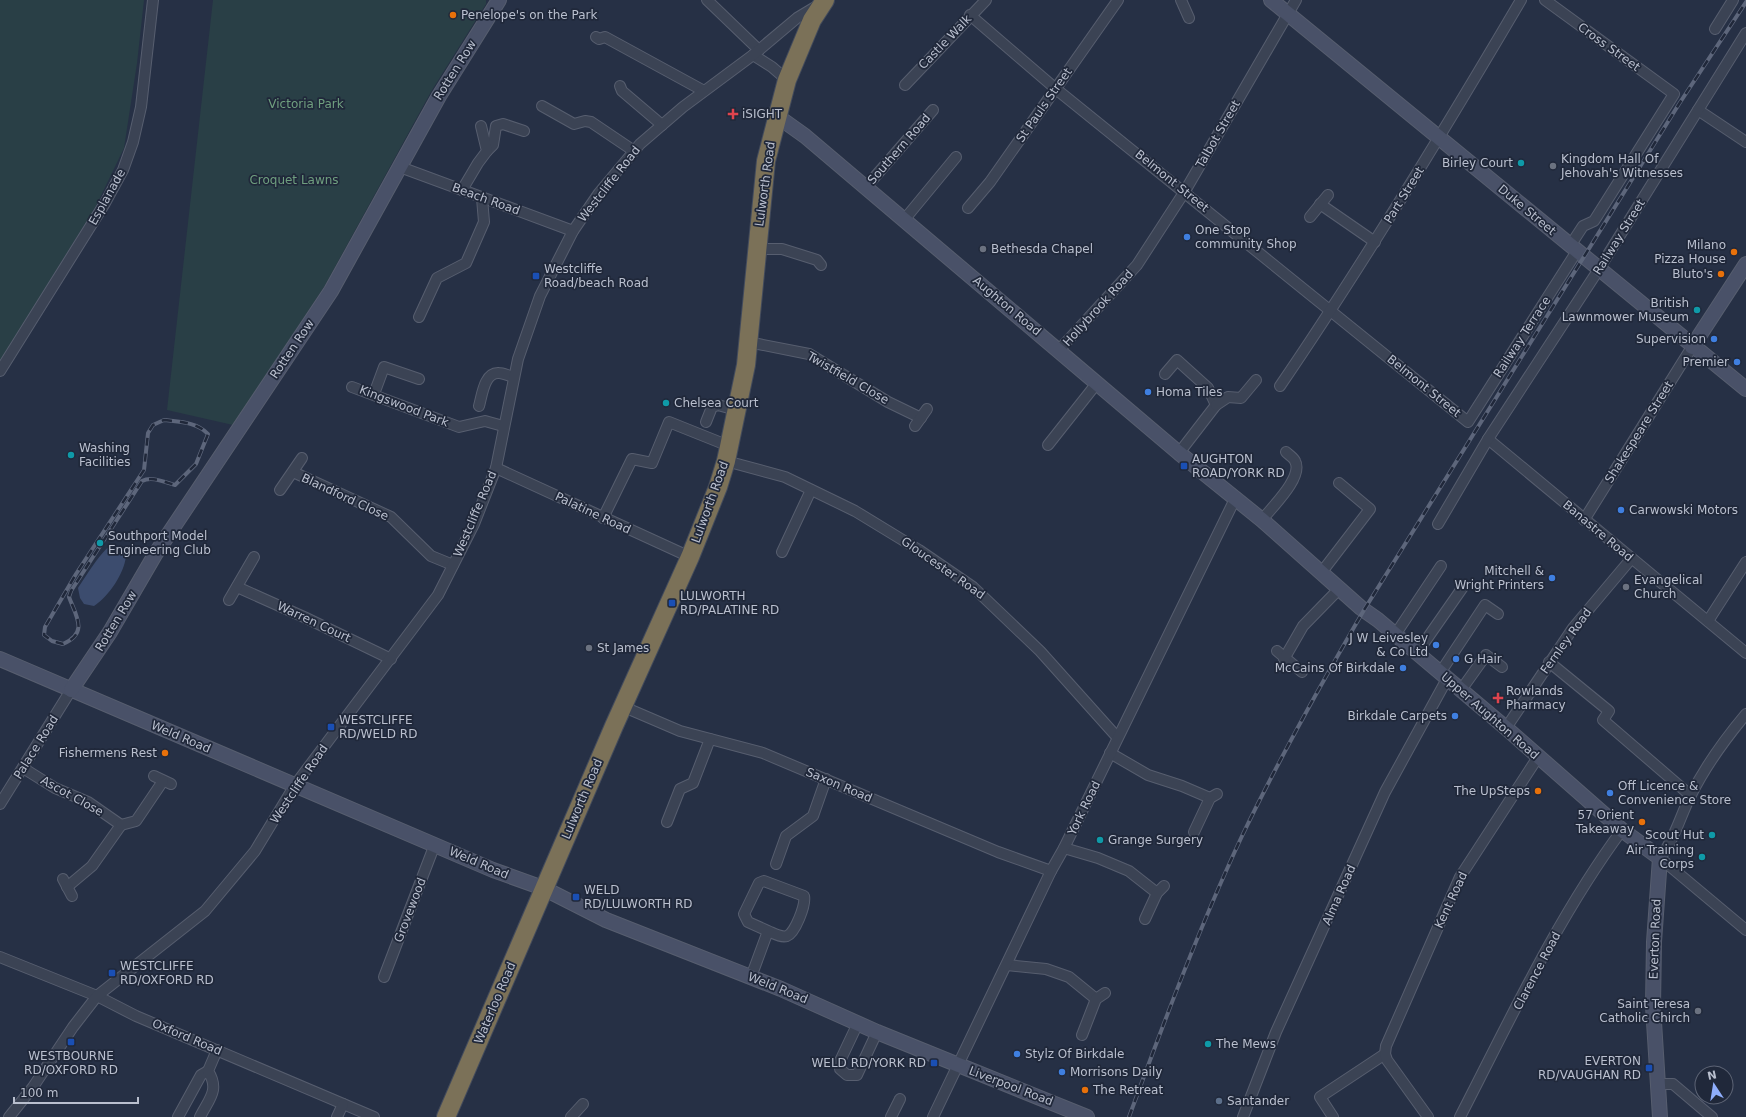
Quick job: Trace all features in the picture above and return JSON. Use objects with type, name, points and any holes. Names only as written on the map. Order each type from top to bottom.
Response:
[{"type":"highway","name":"Lulworth Road","points":[[543,888],[690,557],[727,454],[746,365],[766,161],[788,80],[808,29],[824,1]]},
{"type":"highway","name":"Waterloo Road","points":[[446,1117],[543,888]]},
{"type":"street","name":"Esplanade","points":[[0,371],[105,203],[123,170],[133,142],[141,107],[153,0]]},
{"type":"street","name":"Rotten Row","points":[[71,690],[110,632],[156,553],[332,291],[439,96],[499,0]]},
{"type":"street","points":[[707,0],[756,52],[788,80]]},
{"type":"street","name":"Castle Walk","points":[[905,84],[986,0]]},
{"type":"street","name":"St Pauls Street","points":[[968,208],[990,182],[1118,0]]},
{"type":"street","points":[[1181,0],[1189,18]]},
{"type":"street","name":"Duke Street","points":[[1271,0],[1746,390]]},
{"type":"street","name":"Talbot Street","points":[[1137,265],[1185,191],[1296,0]]},
{"type":"street","name":"Part Street","points":[[1280,386],[1332,311],[1440,139],[1522,0]]},
{"type":"street","name":"Cross Street","points":[[1545,0],[1674,94]]},
{"type":"street","points":[[1715,29],[1733,0]]},
{"type":"street","name":"Westcliffe Road","points":[[9,1117],[33,1087],[72,1027],[98,996],[205,911],[255,851],[295,785],[438,595],[474,524],[496,468],[503,426],[518,359],[540,296],[573,231],[599,193],[634,151],[662,125],[797,18],[824,1]]},
{"type":"street","name":"Belmont Street","points":[[970,15],[1056,88],[1185,191],[1468,422]]},
{"type":"street","name":"Railway Street","points":[[1438,524],[1488,439],[1599,269],[1746,33]]},
{"type":"street","points":[[596,37],[599,39],[605,37],[704,91]]},
{"type":"street","points":[[620,86],[622,91],[662,125]]},
{"type":"street","name":"Railway Terrace","points":[[1468,422],[1573,249],[1583,226],[1594,221],[1674,94]]},
{"type":"street","points":[[542,106],[574,124],[585,121],[591,122],[634,151]]},
{"type":"street","name":"Southern Road","points":[[866,187],[933,110]]},
{"type":"street","points":[[1698,110],[1746,142]]},
{"type":"street","name":"Aughton Road","points":[[777,116],[805,136],[866,187],[1235,499]]},
{"type":"street","points":[[462,190],[478,163],[493,145],[496,126],[503,124],[524,131]]},
{"type":"street","points":[[481,126],[487,151]]},
{"type":"street","points":[[904,220],[956,157]]},
{"type":"street","name":"Beach Road","points":[[400,167],[573,231]]},
{"type":"street","points":[[1310,217],[1328,195]]},
{"type":"street","points":[[419,317],[437,278],[466,263],[484,222],[482,198]]},
{"type":"street","points":[[1320,204],[1375,242]]},
{"type":"street","points":[[757,249],[782,249],[817,260],[821,265]]},
{"type":"street","name":"Shakespeare Street","points":[[1584,520],[1692,347],[1746,264]]},
{"type":"street","name":"Hollybrook Road","points":[[1059,350],[1137,265]]},
{"type":"street","name":"Twistfield Close","points":[[748,342],[809,354],[918,422],[928,409]]},
{"type":"street","points":[[1165,374],[1177,360],[1208,388],[1216,405]]},
{"type":"street","points":[[374,394],[384,367],[419,379]]},
{"type":"street","points":[[479,406],[487,379],[492,374],[498,373],[514,377]]},
{"type":"street","points":[[1179,453],[1216,405],[1228,398],[1241,398],[1256,380]]},
{"type":"street","points":[[1048,445],[1097,383]]},
{"type":"street","name":"Kingswood Park","points":[[352,387],[459,427],[485,421],[503,426]]},
{"type":"street","points":[[706,422],[712,407],[718,405],[736,410]]},
{"type":"street","name":"Gloucester Road","points":[[603,518],[632,459],[652,463],[669,422],[727,454],[785,477],[855,511],[919,550],[973,587],[1040,651],[1117,737]]},
{"type":"street","name":"Banastre Road","points":[[1488,439],[1746,653]]},
{"type":"street","points":[[1262,520],[1293,482],[1296,461],[1286,452]]},
{"type":"street","name":"Blandford Close","points":[[280,490],[302,458]]},
{"type":"street","name":"Palatine Road","points":[[496,468],[690,557]]},
{"type":"street","name":"Blandford Close","points":[[293,472],[391,517],[431,556],[453,565]]},
{"type":"street","points":[[1321,573],[1370,509],[1339,483]]},
{"type":"street","points":[[782,552],[811,490]]},
{"type":"street","name":"Upper Aughton Road","points":[[1235,499],[1262,520],[1321,573],[1506,728],[1622,830],[1660,858],[1746,930]]},
{"type":"street","name":"York Road","points":[[933,1117],[1008,965],[1051,871],[1064,848],[1117,737],[1235,499]]},
{"type":"street","points":[[229,600],[254,557]]},
{"type":"street","name":"Fernley Road","points":[[1506,728],[1573,628],[1631,559]]},
{"type":"street","points":[[1708,621],[1746,562]]},
{"type":"street","points":[[1395,635],[1441,566]]},
{"type":"street","name":"Warren Court","points":[[237,587],[391,659]]},
{"type":"street","points":[[1417,653],[1463,587]]},
{"type":"street","points":[[1302,672],[1281,655],[1303,626],[1340,588]]},
{"type":"street","name":"Alma Road","points":[[1243,1117],[1276,1032],[1385,792],[1444,676],[1485,606],[1498,614]]},
{"type":"street","points":[[1461,690],[1486,655],[1502,667]]},
{"type":"street","name":"Weld Road","points":[[0,659],[493,870],[543,888],[606,920],[751,977],[958,1066]]},
{"type":"street","points":[[1549,662],[1609,711],[1603,720],[1690,796]]},
{"type":"street","name":"Palace Road","points":[[1,799],[23,768],[71,690]]},
{"type":"street","name":"Saxon Road","points":[[624,707],[680,731],[763,753],[998,852],[1051,871]]},
{"type":"street","points":[[1660,858],[1669,846],[1690,796],[1717,748],[1746,714]]},
{"type":"street","points":[[667,822],[680,789],[693,783],[710,738]]},
{"type":"street","points":[[1110,753],[1148,775],[1214,796],[1194,832]]},
{"type":"street","name":"Kent Road","points":[[1385,1054],[1386,1046],[1460,877],[1538,757]]},
{"type":"street","name":"Ascot Close","points":[[23,768],[55,788],[88,802],[121,825]]},
{"type":"street","points":[[776,864],[786,836],[813,816],[826,779]]},
{"type":"street","points":[[67,887],[92,866],[121,825],[136,821],[163,780]]},
{"type":"street","name":"Clarence Road","points":[[1460,1117],[1546,952],[1604,854],[1622,830]]},
{"type":"street","name":"Grovewood","points":[[384,976],[435,844]]},
{"type":"street","points":[[1064,848],[1098,858],[1129,871],[1160,889],[1145,919]]},
{"type":"street","name":"Everton Road","points":[[1660,858],[1654,942],[1653,1006],[1660,1117]]},
{"type":"street","points":[[764,881],[804,896],[804,906],[788,936],[782,936],[768,931],[748,922],[744,914],[759,883],[764,881]]},
{"type":"street","points":[[751,977],[768,931]]},
{"type":"street","name":"Oxford Road","points":[[0,957],[98,996],[136,1016],[374,1117]]},
{"type":"street","points":[[1008,965],[1046,969],[1069,977],[1096,999]]},
{"type":"street","points":[[1082,1035],[1096,999],[1105,993]]},
{"type":"street","points":[[858,1023],[840,1061],[840,1069],[847,1075],[857,1075],[877,1032]]},
{"type":"street","points":[[178,1117],[201,1075],[208,1071],[218,1050]]},
{"type":"street","points":[[1332,1117],[1320,1097],[1385,1054],[1387,1060],[1428,1117]]},
{"type":"street","name":"Liverpool Road","points":[[958,1066],[1087,1117]]},
{"type":"street","points":[[200,1117],[214,1088],[214,1081],[208,1071]]},
{"type":"street","points":[[1658,1084],[1673,1084],[1712,1117]]},
{"type":"street","points":[[891,1117],[900,1099]]},
{"type":"street","points":[[337,1117],[343,1104]]},
{"type":"street","points":[[571,1117],[583,1104]]},
{"type":"green space","points":[[0,0],[144,0],[137,63],[124,148],[96,206],[0,361]]},
{"type":"green space","name":"Victoria Park","points":[[213,0],[486,0],[486,4],[432,90],[324,287],[233,425],[167,410]]},
{"type":"water","points":[[112,545],[117,547],[126,556],[125,563],[119,577],[110,591],[100,602],[94,606],[84,604],[80,598],[78,588],[99,558],[108,547]]},
{"type":"railway","points":[[1129,1117],[1182,975],[1226,871],[1242,836],[1316,694],[1364,610],[1679,104],[1746,2]]},
{"type":"railway","points":[[164,420],[193,425],[199,427],[208,434],[196,464],[175,485],[154,479],[142,481],[71,591],[69,597],[77,617],[78,624],[76,635],[71,640],[63,644],[52,641],[44,635],[45,627],[76,574],[144,470],[148,433],[153,425],[164,420]]},
{"type":"place","name":"Penelope's on the Park","points":[[453,15]]},
{"type":"place","name":"iSIGHT","points":[[733,114]]},
{"type":"place","name":"Birley Court","points":[[1521,163]]},
{"type":"place","name":"Kingdom Hall Of Jehovah's Witnesses","points":[[1553,166]]},
{"type":"place","name":"One Stop community Shop","points":[[1187,237]]},
{"type":"place","name":"Bethesda Chapel","points":[[983,249]]},
{"type":"place","name":"Milano Pizza House","points":[[1734,252]]},
{"type":"place","name":"Bluto's","points":[[1721,274]]},
{"type":"place","name":"Westcliffe Road/beach Road","points":[[536,276]]},
{"type":"place","name":"British Lawnmower Museum","points":[[1697,310]]},
{"type":"place","name":"Supervision","points":[[1714,339]]},
{"type":"place","name":"Premier","points":[[1737,362]]},
{"type":"place","name":"Homa Tiles","points":[[1148,392]]},
{"type":"place","name":"Chelsea Court","points":[[666,403]]},
{"type":"place","name":"Washing Facilities","points":[[71,455]]},
{"type":"place","name":"AUGHTON ROAD/YORK RD","points":[[1184,466]]},
{"type":"place","name":"Carwowski Motors","points":[[1621,510]]},
{"type":"place","name":"Southport Model Engineering Club","points":[[100,543]]},
{"type":"place","name":"Mitchell & Wright Printers","points":[[1552,578]]},
{"type":"place","name":"Evangelical Church","points":[[1626,587]]},
{"type":"place","name":"LULWORTH RD/PALATINE RD","points":[[672,603]]},
{"type":"place","name":"J W Leivesley & Co Ltd","points":[[1436,645]]},
{"type":"place","name":"St James","points":[[589,648]]},
{"type":"place","name":"G Hair","points":[[1456,659]]},
{"type":"place","name":"McCains Of Birkdale","points":[[1403,668]]},
{"type":"place","name":"Rowlands Pharmacy","points":[[1498,698]]},
{"type":"place","name":"Birkdale Carpets","points":[[1455,716]]},
{"type":"place","name":"WESTCLIFFE RD/WELD RD","points":[[331,727]]},
{"type":"place","name":"Fishermens Rest","points":[[165,753]]},
{"type":"place","name":"The UpSteps","points":[[1538,791]]},
{"type":"place","name":"Off Licence & Convenience Store","points":[[1610,793]]},
{"type":"place","name":"57 Orient Takeaway","points":[[1642,822]]},
{"type":"place","name":"Scout Hut","points":[[1712,835]]},
{"type":"place","name":"Grange Surgery","points":[[1100,840]]},
{"type":"place","name":"Air Training Corps","points":[[1702,857]]},
{"type":"place","name":"WELD RD/LULWORTH RD","points":[[576,897]]},
{"type":"place","name":"WESTCLIFFE RD/OXFORD RD","points":[[112,973]]},
{"type":"place","name":"Saint Teresa Catholic Chirch","points":[[1698,1011]]},
{"type":"place","name":"WESTBOURNE RD/OXFORD RD","points":[[71,1042]]},
{"type":"place","name":"The Mews","points":[[1208,1044]]},
{"type":"place","name":"Stylz Of Birkdale","points":[[1017,1054]]},
{"type":"place","name":"WELD RD/YORK RD","points":[[934,1063]]},
{"type":"place","name":"EVERTON RD/VAUGHAN RD","points":[[1649,1068]]},
{"type":"place","name":"Morrisons Daily","points":[[1062,1072]]},
{"type":"place","name":"The Retreat","points":[[1085,1090]]},
{"type":"place","name":"Santander","points":[[1219,1101]]},
{"type":"park label","name":"Croquet Lawns","points":[[294,180]]}]
